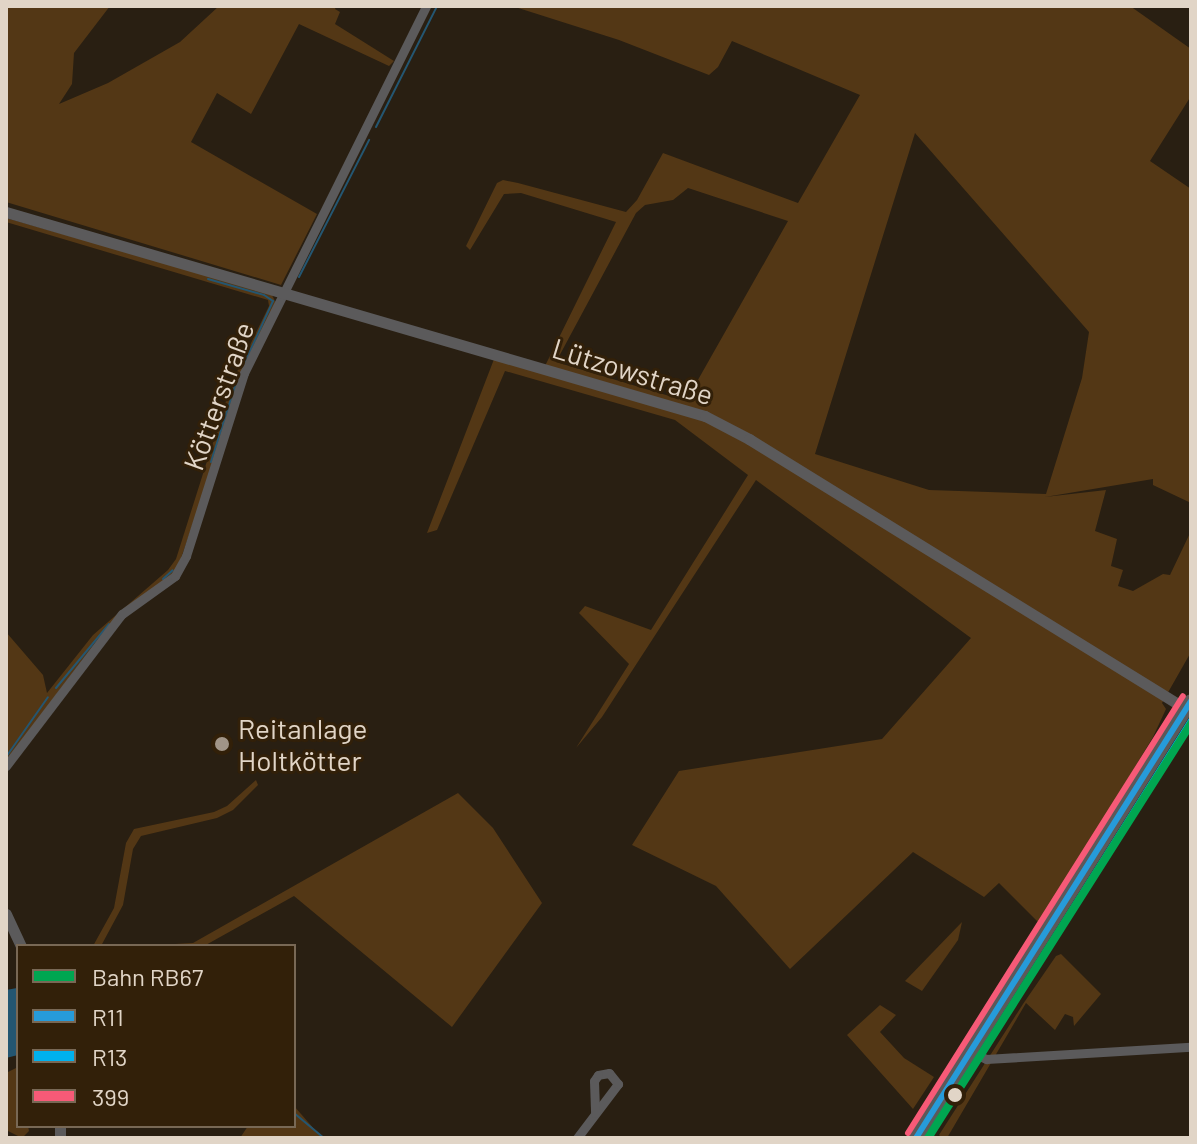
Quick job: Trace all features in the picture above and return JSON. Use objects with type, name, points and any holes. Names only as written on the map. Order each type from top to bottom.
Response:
[{"type":"main road","points":[[916,1138],[1188,705]]},
{"type":"street","name":"Kötterstraße","points":[[6,766],[122,614],[175,576],[186,556],[244,373],[426,6]]},
{"type":"street","name":"Lützowstraße","points":[[6,212],[705,416],[749,439],[1188,705]]},
{"type":"street","points":[[6,914],[20,944]]},
{"type":"street","points":[[971,1052],[986,1059],[1191,1047]]},
{"type":"street","points":[[577,1138],[595,1113]]},
{"type":"shaded area","points":[[6,6],[110,6],[74,53],[72,84],[59,104],[108,83],[180,42],[219,6],[336,6],[335,9],[340,12],[335,24],[394,61],[389,66],[299,24],[251,114],[217,93],[191,142],[317,214],[281,285],[6,202]]},
{"type":"shaded area","points":[[512,6],[1130,6],[1191,49],[1191,96],[1150,161],[1191,189],[1191,503],[1153,485],[1153,479],[1045,497],[1106,490],[1095,531],[1117,539],[1111,566],[1123,570],[1118,586],[1133,591],[1163,574],[1170,575],[1191,531],[1191,652],[1162,703],[1166,709],[1153,737],[1040,924],[999,883],[984,897],[913,852],[790,969],[716,886],[632,845],[679,771],[882,739],[971,638],[756,480],[602,717],[576,748],[629,664],[579,613],[585,606],[651,630],[748,475],[675,420],[505,371],[437,530],[427,533],[496,354],[544,368],[616,222],[521,193],[504,194],[470,250],[466,246],[497,183],[503,180],[518,183],[626,212],[637,200],[663,153],[798,203],[860,95],[732,41],[718,67],[709,75],[619,40]],"holes":[[[915,133],[1089,332],[1082,378],[1046,494],[929,490],[815,454]],[[688,188],[788,221],[686,401],[556,362],[636,213],[645,205],[673,200]]]},
{"type":"shaded area","points":[[6,218],[271,293],[277,305],[244,373],[175,576],[97,640],[6,762],[6,632],[43,675],[47,693],[93,635],[168,570],[176,559],[232,382],[269,306],[268,300],[6,222]]},
{"type":"shaded area","points":[[256,780],[258,785],[233,810],[217,818],[141,836],[133,849],[123,905],[102,944],[94,944],[114,908],[126,843],[134,829],[214,812],[227,806]]},
{"type":"shaded area","points":[[458,793],[493,828],[542,903],[452,1027],[294,896],[208,944],[175,944],[193,943]]},
{"type":"shaded area","points":[[962,922],[958,940],[922,991],[905,981]]},
{"type":"shaded area","points":[[1061,954],[1101,994],[1074,1026],[1073,1017],[1065,1014],[1055,1030],[1026,1003],[947,1138],[942,1138],[939,1135],[1023,1004],[1056,956]]},
{"type":"shaded area","points":[[880,1005],[896,1015],[880,1032],[904,1058],[934,1077],[913,1109],[847,1035]]},
{"type":"shaded area","points":[[16,1068],[16,1128],[28,1128],[29,1131],[22,1138],[6,1130],[6,1073]]},
{"type":"shaded area","points":[[296,1108],[322,1138],[240,1138],[247,1128],[296,1128]]},
{"type":"water","points":[[16,988],[16,1056],[6,1058],[6,990]]},
{"type":"waterway","points":[[376,127],[437,6]]},
{"type":"waterway","points":[[299,277],[369,140]]},
{"type":"waterway","points":[[208,279],[264,295],[273,301],[244,364]]},
{"type":"waterway","points":[[211,462],[238,377]]},
{"type":"waterway","points":[[163,579],[173,570]]},
{"type":"waterway","points":[[56,688],[109,624]]},
{"type":"waterway","points":[[6,757],[48,697]]},
{"type":"waterway","points":[[296,1115],[324,1138]]},
{"type":"rail line","name":"RB67","points":[[928,1138],[1191,723]]},
{"type":"transit line","name":"399","points":[[908,1133],[1183,696]]},
{"type":"transit line","name":"R11","points":[[916,1138],[1191,701]]},
{"type":"transit line","name":"R13","points":[[928,1138],[1191,720]]},
{"type":"place","name":"Reitanlage Holtkötter","points":[[222,744]]}]
